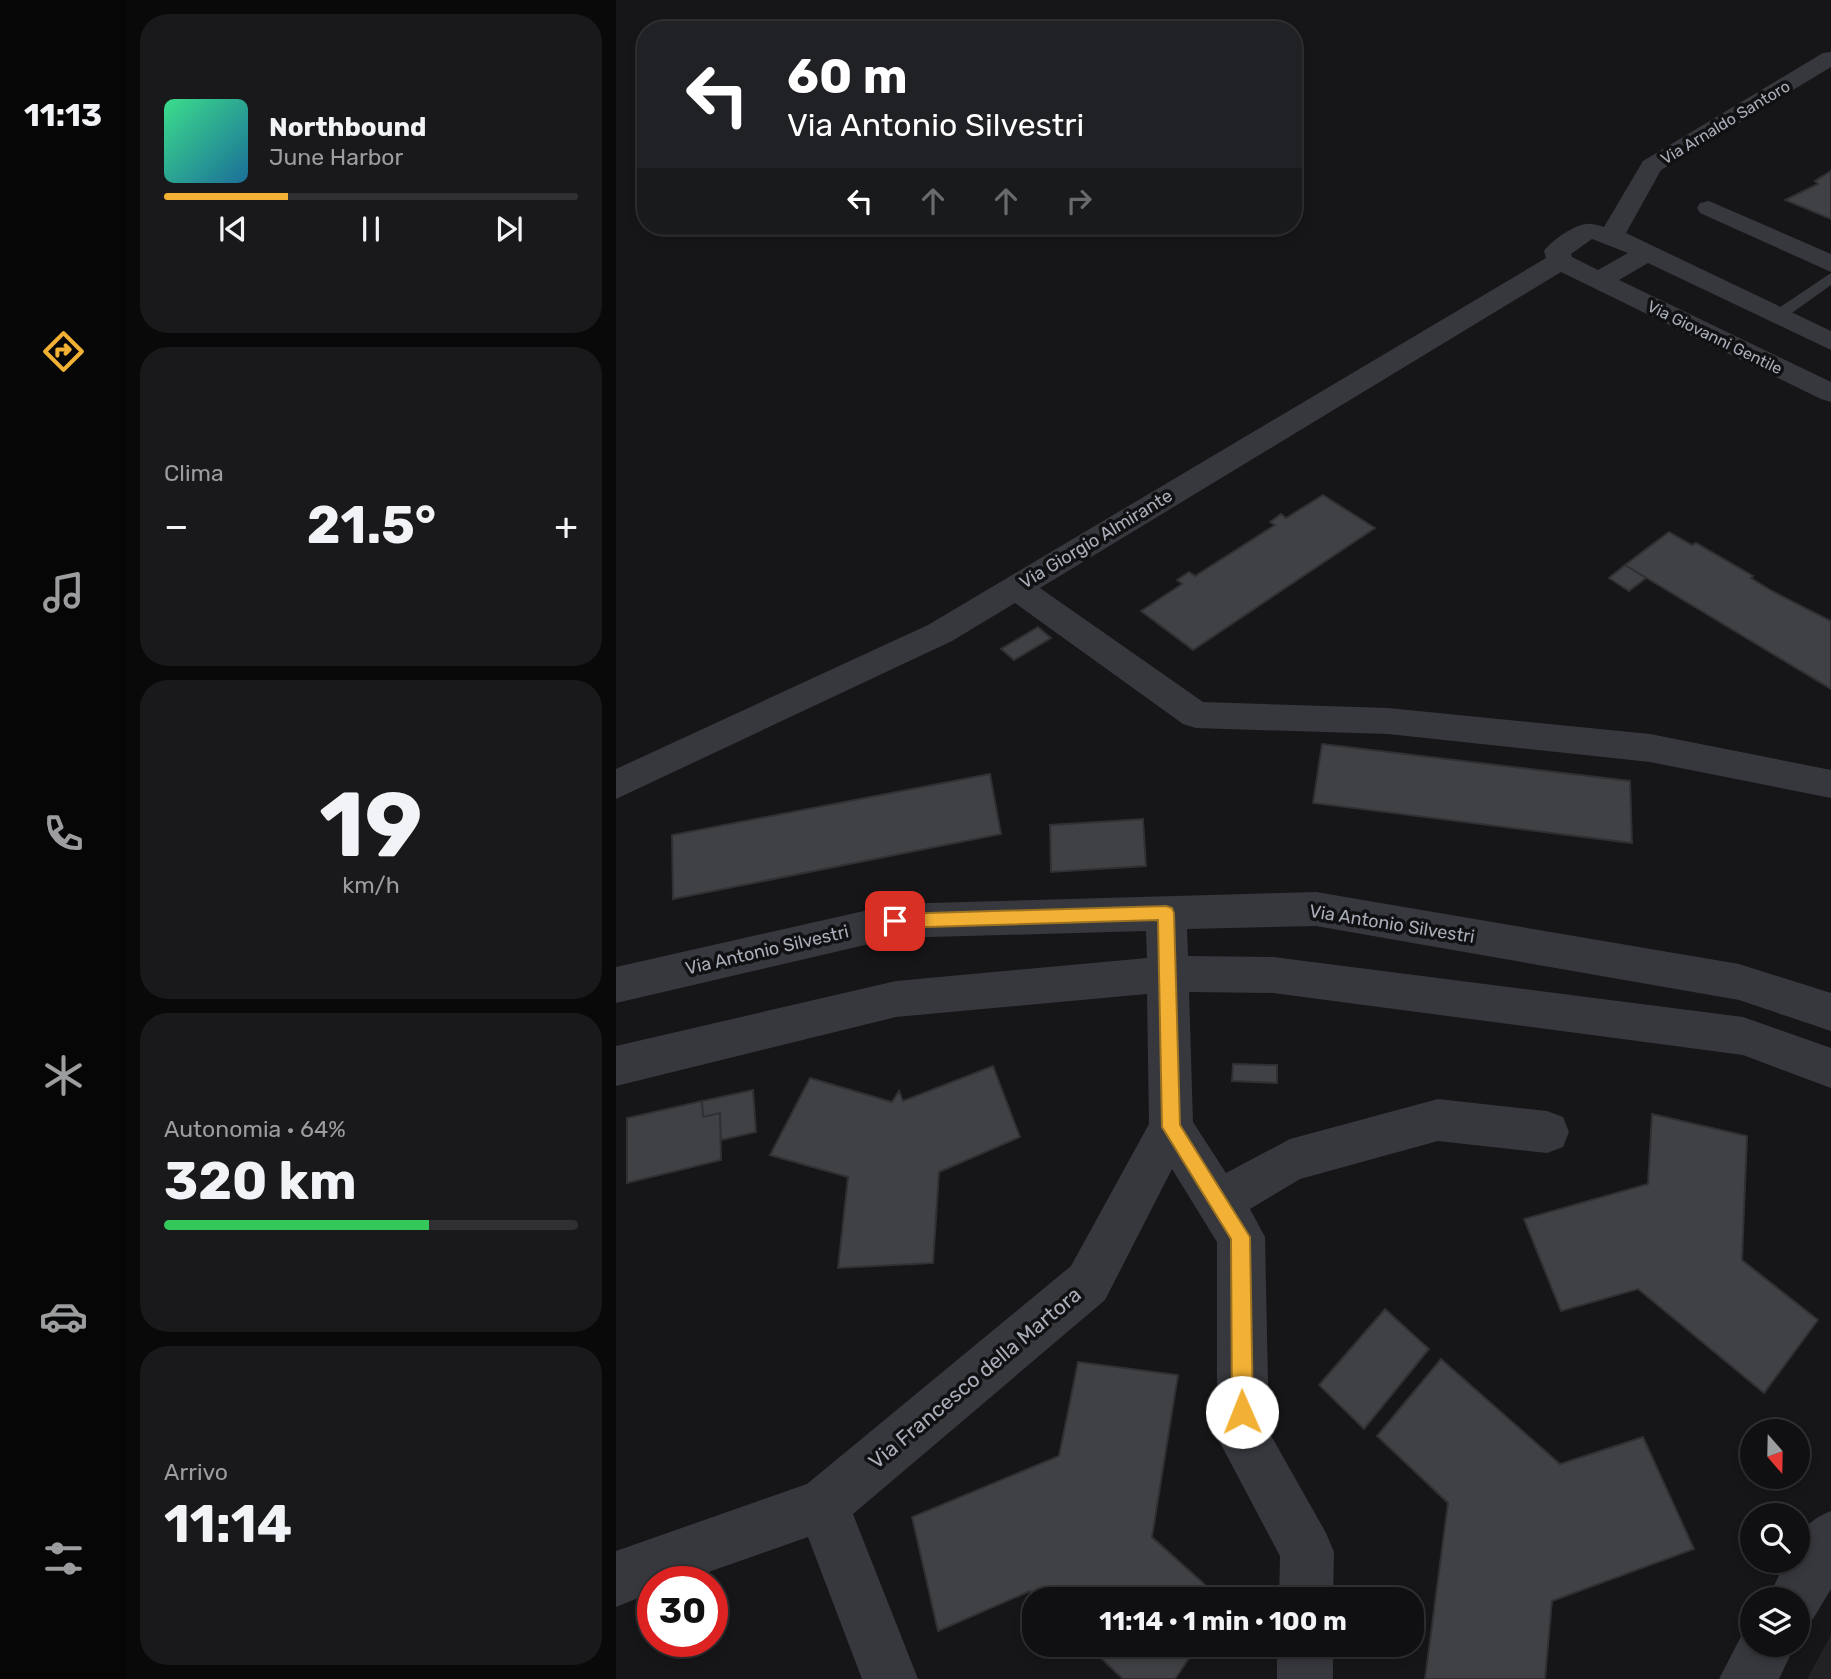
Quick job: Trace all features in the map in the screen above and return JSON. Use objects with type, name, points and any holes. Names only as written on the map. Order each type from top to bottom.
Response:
[{"type":"street","name":"Via Arnaldo Santoro","points":[[1612,236],[1651,166],[1831,58]]},
{"type":"street","points":[[1709,208],[1831,264]]},
{"type":"street","points":[[1560,261],[1557,251],[1588,231],[1612,236],[1831,342]]},
{"type":"street","points":[[1599,281],[1647,253]]},
{"type":"street","name":"Via Giovanni Gentile","points":[[1560,261],[1831,393]]},
{"type":"street","name":"Via Giorgio Almirante","points":[[616,785],[940,633],[1560,261]]},
{"type":"street","points":[[1015,587],[1196,715],[1388,721],[1650,748],[1831,784]]},
{"type":"street","name":"Via Antonio Silvestri","points":[[616,985],[895,921],[1316,909],[1739,982],[1831,1012]]},
{"type":"street","name":"Via Francesco della Martora","points":[[616,1580],[823,1505],[1088,1283],[1171,1127],[1166,913]]},
{"type":"street","points":[[616,1066],[896,999],[1166,974],[1273,975],[1742,1037],[1831,1068]]},
{"type":"street","points":[[1219,1202],[1290,1160],[1438,1121],[1547,1132]]},
{"type":"street","points":[[1171,1127],[1241,1237],[1243,1437],[1307,1552],[1306,1587]]},
{"type":"street","points":[[823,1505],[890,1679]]},
{"type":"street","points":[[1802,1587],[1831,1538]]},
{"type":"street","points":[[1304,1679],[1305,1657]]},
{"type":"street","points":[[1748,1679],[1760,1657]]},
{"type":"lane","points":[[1776,317],[1831,278]]},
{"type":"shaded area","points":[[1831,1635],[1831,1679],[1807,1679]]},
{"type":"building","points":[[1831,171],[1831,219],[1785,200],[1818,184],[1815,181]]},
{"type":"building","points":[[1323,495],[1375,528],[1193,650],[1141,611],[1182,584],[1177,580],[1189,572],[1195,576],[1275,525],[1270,522],[1281,514],[1286,518]]},
{"type":"building","points":[[1669,532],[1692,545],[1696,543],[1753,576],[1751,578],[1772,591],[1831,621],[1831,689],[1625,565]]},
{"type":"building","points":[[1625,565],[1646,578],[1629,591],[1609,578]]},
{"type":"building","points":[[1038,627],[1051,638],[1014,660],[1001,649]]},
{"type":"building","points":[[1322,744],[1630,781],[1632,843],[1313,803]]},
{"type":"building","points":[[990,774],[1001,834],[673,899],[672,835]]},
{"type":"building","points":[[1143,819],[1146,866],[1051,872],[1050,825]]},
{"type":"building","points":[[1233,1064],[1277,1065],[1277,1083],[1232,1081]]},
{"type":"building","points":[[993,1066],[1020,1137],[939,1172],[933,1263],[838,1268],[848,1177],[770,1155],[810,1078],[892,1102],[899,1091],[903,1101]]},
{"type":"building","points":[[753,1090],[756,1132],[721,1140],[720,1113],[703,1117],[702,1101]]},
{"type":"building","points":[[702,1101],[703,1117],[720,1113],[721,1160],[627,1183],[627,1118]]},
{"type":"building","points":[[1652,1114],[1747,1136],[1742,1260],[1818,1320],[1764,1393],[1638,1289],[1561,1311],[1524,1219],[1648,1184]]},
{"type":"building","points":[[1385,1309],[1429,1349],[1364,1429],[1319,1385]]},
{"type":"building","points":[[1441,1359],[1560,1464],[1643,1437],[1694,1549],[1552,1601],[1545,1679],[1425,1679],[1448,1503],[1377,1436]]},
{"type":"building","points":[[1078,1362],[1178,1375],[1152,1537],[1208,1587],[1022,1587],[1022,1594],[938,1631],[912,1517],[1059,1456]]},
{"type":"building","points":[[1100,1657],[1190,1657],[1175,1679],[1123,1679]]},
{"type":"route","points":[[895,921],[1166,913],[1171,1127],[1241,1237],[1242,1412]]}]
